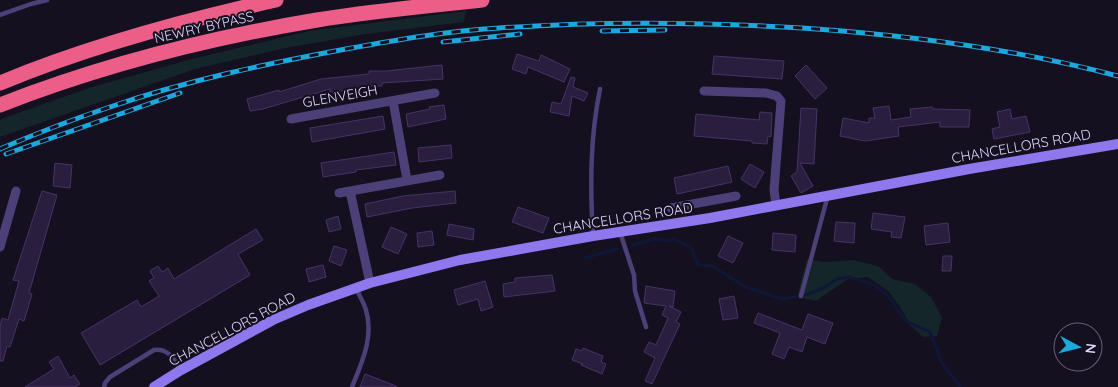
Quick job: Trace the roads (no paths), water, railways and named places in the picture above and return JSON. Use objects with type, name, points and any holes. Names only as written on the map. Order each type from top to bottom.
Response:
[{"type":"highway","name":"NEWRY BYPASS","points":[[0,82],[107,43],[207,15],[276,0]]},
{"type":"highway","name":"NEWRY BYPASS","points":[[0,105],[130,62],[229,37],[317,20],[482,0]]},
{"type":"street","points":[[704,91],[777,96],[780,101],[774,190],[776,205]]},
{"type":"street","name":"GLENVEIGH","points":[[291,119],[434,94]]},
{"type":"street","name":"GLENVEIGH","points":[[393,100],[407,180]]},
{"type":"street","name":"CHANCELLORS ROAD","points":[[154,387],[181,370],[273,320],[308,305],[356,288],[460,260],[593,236],[710,218],[969,169],[1118,144]]},
{"type":"street","points":[[339,193],[440,175]]},
{"type":"street","points":[[0,247],[16,191]]},
{"type":"street","points":[[350,191],[370,284]]},
{"type":"street","points":[[671,208],[736,196]]},
{"type":"street","points":[[707,201],[710,218]]},
{"type":"lane","points":[[0,15],[47,0]]},
{"type":"lane","points":[[593,236],[590,190],[591,143],[600,89]]},
{"type":"lane","points":[[801,296],[828,195]]},
{"type":"lane","points":[[620,232],[634,275],[635,291],[646,327]]},
{"type":"lane","points":[[352,387],[365,356],[370,332],[366,310],[356,288]]},
{"type":"lane","points":[[104,387],[104,383],[110,377],[154,350],[161,349],[169,353],[181,370]]},
{"type":"waterway","points":[[633,245],[655,239],[669,241],[674,239],[691,247],[698,265],[712,266],[746,287],[783,299],[809,294],[837,279],[849,277],[874,285],[888,296],[908,322],[930,332],[941,361],[960,387]]},
{"type":"waterway","points":[[585,258],[617,249]]},
{"type":"railway","points":[[0,149],[53,127],[136,98],[225,74],[384,42],[480,29],[574,24],[650,23],[802,28],[961,44],[1040,58],[1118,76]]},
{"type":"railway","points":[[602,31],[665,30]]},
{"type":"railway","points":[[443,42],[520,34]]},
{"type":"railway","points":[[6,154],[180,93]]}]
